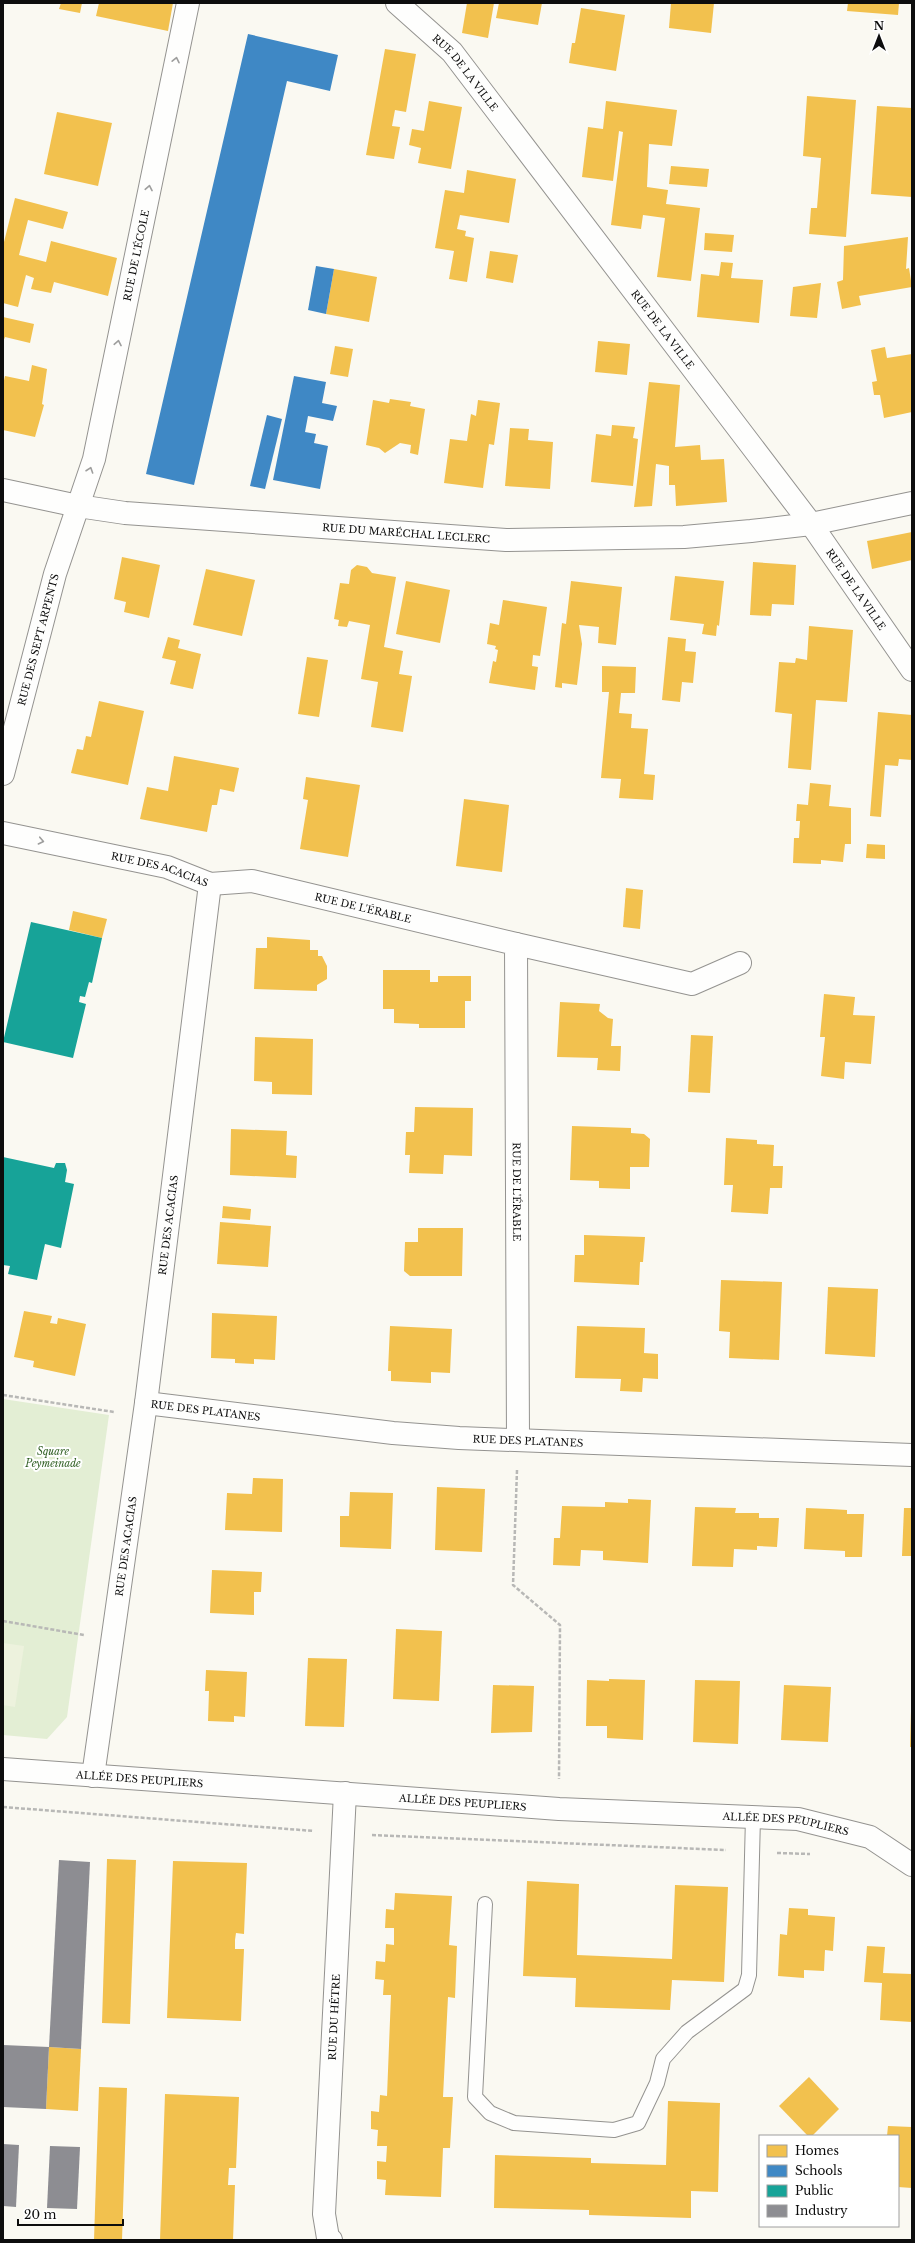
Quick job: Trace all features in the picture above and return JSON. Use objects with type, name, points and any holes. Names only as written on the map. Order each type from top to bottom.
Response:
[{"type":"street","name":"RUE DE L'ÉCOLE","points":[[78,506],[94,459],[188,3]]},
{"type":"street","name":"RUE DE LA VILLE","points":[[397,3],[452,52],[811,524],[912,670]]},
{"type":"street","name":"RUE DU MARÉCHAL LECLERC","points":[[3,490],[78,506],[125,513],[506,540],[684,537],[811,524],[912,503]]},
{"type":"street","name":"RUE DES SEPT ARPENTS","points":[[3,774],[55,574],[78,506]]},
{"type":"street","name":"RUE DES ACACIAS","points":[[3,833],[167,867],[210,884],[146,1402],[93,1776]]},
{"type":"street","name":"RUE DE L'ÉRABLE","points":[[210,884],[252,881],[692,984],[740,963]]},
{"type":"street","name":"RUE DE L'ÉRABLE","points":[[516,944],[518,1439]]},
{"type":"street","name":"RUE DES PLATANES","points":[[146,1402],[393,1433],[459,1438],[518,1439],[912,1455]]},
{"type":"street","name":"ALLÉE DES PEUPLIERS","points":[[3,1769],[559,1809],[798,1820],[870,1837],[912,1865]]},
{"type":"street","name":"RUE DU HÊTRE","points":[[331,2240],[328,2238],[324,2214],[345,1793]]},
{"type":"lane","points":[[485,1904],[475,2097],[490,2113],[514,2123],[614,2130],[638,2124],[656,2083],[664,2059],[687,2032],[744,1989],[749,1975],[753,1817]]},
{"type":"path","points":[[3,1395],[112,1411],[117,1416],[117,1428],[141,1432]]},
{"type":"path","points":[[518,1439],[513,1585],[560,1625],[559,1809]]},
{"type":"path","points":[[3,1621],[112,1640]]},
{"type":"path","points":[[3,1807],[321,1832]]},
{"type":"path","points":[[371,1835],[818,1855]]},
{"type":"green space","name":"Square Peymeinade","points":[[3,1399],[109,1415],[67,1717],[47,1739],[3,1735]]},
{"type":"green space","points":[[3,1643],[24,1646],[15,1707],[3,1705]]},
{"type":"building: Homes","points":[[61,3],[82,3],[80,13],[59,9]]},
{"type":"building: Homes","points":[[99,3],[173,3],[168,31],[96,16]]},
{"type":"building: Homes","points":[[467,3],[494,3],[488,38],[462,33]]},
{"type":"building: Homes","points":[[499,3],[542,3],[538,25],[496,18]]},
{"type":"building: Homes","points":[[671,3],[714,3],[711,33],[669,28]]},
{"type":"building: Homes","points":[[848,3],[899,3],[898,15],[847,11]]},
{"type":"building: Homes","points":[[581,8],[625,15],[616,71],[569,63],[572,43],[575,43]]},
{"type":"building: Homes","points":[[385,49],[416,54],[406,112],[395,110],[392,126],[400,127],[394,159],[366,155]]},
{"type":"building: Homes","points":[[807,96],[856,100],[846,237],[809,234],[811,208],[817,208],[821,158],[803,156]]},
{"type":"building: Homes","points":[[429,101],[462,107],[451,169],[418,163],[421,148],[409,145],[412,129],[424,131]]},
{"type":"building: Homes","points":[[606,101],[677,110],[672,146],[649,144],[647,187],[668,190],[666,204],[700,208],[691,281],[657,277],[665,218],[643,215],[641,229],[611,225],[623,132],[619,131],[613,181],[582,177],[588,127],[603,129]]},
{"type":"building: Homes","points":[[877,106],[912,108],[912,197],[871,194]]},
{"type":"building: Homes","points":[[57,112],[112,123],[98,186],[44,174]]},
{"type":"building: Homes","points":[[671,166],[709,169],[707,187],[669,184]]},
{"type":"building: Homes","points":[[467,170],[516,179],[509,223],[460,215],[457,229],[466,231],[465,236],[474,238],[467,282],[449,279],[454,251],[435,248],[445,190],[464,193]]},
{"type":"building: Homes","points":[[15,198],[68,212],[63,229],[28,220],[19,255],[46,262],[51,241],[117,258],[108,296],[54,282],[51,293],[31,289],[34,278],[26,275],[18,307],[3,303],[3,246]]},
{"type":"building: Homes","points":[[705,233],[734,235],[732,252],[704,250]]},
{"type":"building: Homes","points":[[908,237],[906,269],[909,268],[912,287],[859,296],[861,305],[842,309],[837,282],[843,280],[844,246]]},
{"type":"building: Homes","points":[[490,251],[518,255],[513,283],[486,278]]},
{"type":"building: Homes","points":[[721,262],[733,263],[731,278],[763,280],[759,323],[697,317],[701,274],[719,276]]},
{"type":"building: Homes","points":[[334,269],[377,277],[369,322],[326,314]]},
{"type":"building: Homes","points":[[821,283],[817,318],[790,316],[793,287]]},
{"type":"building: Homes","points":[[3,317],[34,324],[30,343],[5,337],[3,342]]},
{"type":"building: Homes","points":[[598,341],[630,344],[627,375],[595,372]]},
{"type":"building: Homes","points":[[335,346],[353,349],[348,377],[330,374]]},
{"type":"building: Homes","points":[[885,347],[887,358],[912,354],[912,412],[884,418],[880,395],[874,395],[872,382],[877,381],[871,350]]},
{"type":"building: Homes","points":[[32,365],[47,369],[42,404],[44,405],[35,437],[3,430],[3,385],[5,376],[29,381]]},
{"type":"building: Homes","points":[[649,382],[680,385],[675,447],[700,445],[701,460],[724,459],[727,502],[676,506],[675,485],[669,485],[669,466],[656,464],[652,506],[634,507]]},
{"type":"building: Homes","points":[[390,399],[411,402],[410,406],[425,409],[418,455],[410,453],[411,445],[400,443],[385,453],[379,448],[366,445],[373,400],[389,403]]},
{"type":"building: Homes","points":[[478,400],[500,403],[494,445],[489,444],[483,488],[444,483],[450,439],[467,441],[471,414],[476,416]]},
{"type":"building: Homes","points":[[612,425],[635,427],[633,438],[638,439],[633,486],[591,482],[596,434],[611,436]]},
{"type":"building: Homes","points":[[510,428],[529,429],[528,440],[553,442],[550,489],[505,486]]},
{"type":"building: Homes","points":[[912,532],[912,560],[872,569],[867,541]]},
{"type":"building: Homes","points":[[122,557],[160,565],[149,618],[124,612],[126,602],[114,599]]},
{"type":"building: Homes","points":[[753,562],[796,565],[794,605],[772,604],[771,616],[750,615]]},
{"type":"building: Homes","points":[[357,565],[367,567],[372,573],[396,577],[384,647],[403,651],[399,674],[412,676],[403,732],[371,727],[378,682],[361,679],[370,625],[349,621],[347,627],[338,626],[339,620],[334,619],[340,583],[349,584],[351,570]]},
{"type":"building: Homes","points":[[206,569],[255,580],[242,636],[193,625]]},
{"type":"building: Homes","points":[[675,576],[724,581],[719,626],[717,625],[716,636],[702,634],[704,624],[670,620]]},
{"type":"building: Homes","points":[[406,581],[450,590],[440,643],[396,634]]},
{"type":"building: Homes","points":[[571,581],[622,587],[616,645],[598,643],[599,627],[579,625],[582,644],[577,685],[562,683],[562,688],[555,687],[562,623],[566,624]]},
{"type":"building: Homes","points":[[503,600],[547,607],[540,656],[533,655],[532,666],[538,667],[535,690],[489,683],[493,661],[496,662],[498,650],[495,649],[496,646],[487,644],[490,623],[499,625]]},
{"type":"building: Homes","points":[[809,626],[853,630],[847,702],[816,700],[811,770],[788,768],[792,714],[775,712],[779,662],[795,663],[796,658],[807,660]]},
{"type":"building: Homes","points":[[168,637],[180,640],[178,648],[201,654],[193,689],[170,684],[176,661],[162,658]]},
{"type":"building: Homes","points":[[668,637],[686,639],[685,651],[696,652],[693,683],[682,682],[680,702],[662,700]]},
{"type":"building: Homes","points":[[307,657],[328,660],[319,717],[298,714]]},
{"type":"building: Homes","points":[[602,666],[636,667],[635,693],[621,693],[619,713],[632,714],[631,728],[648,729],[644,774],[655,775],[653,800],[619,798],[621,779],[601,778],[609,692],[602,692]]},
{"type":"building: Homes","points":[[99,701],[144,711],[128,785],[71,773],[77,749],[83,750],[86,736],[91,737]]},
{"type":"building: Homes","points":[[878,712],[912,715],[912,760],[899,759],[898,766],[885,765],[881,817],[870,816]]},
{"type":"building: Homes","points":[[174,756],[239,768],[234,792],[220,789],[217,805],[212,805],[207,832],[140,819],[147,787],[168,791]]},
{"type":"building: Homes","points":[[306,777],[360,785],[348,857],[300,849],[308,800],[303,799]]},
{"type":"building: Homes","points":[[810,783],[831,785],[829,806],[851,808],[851,844],[845,844],[843,862],[821,860],[821,864],[793,863],[794,838],[799,838],[800,821],[796,821],[797,804],[808,805]]},
{"type":"building: Homes","points":[[464,799],[509,805],[502,872],[456,866]]},
{"type":"building: Homes","points":[[867,844],[885,845],[885,859],[866,858]]},
{"type":"building: Homes","points":[[626,888],[643,890],[640,929],[623,927]]},
{"type":"building: Homes","points":[[73,911],[107,919],[102,938],[69,930]]},
{"type":"building: Homes","points":[[267,937],[310,940],[310,950],[318,950],[318,956],[322,956],[327,966],[327,979],[317,985],[317,991],[254,989],[256,948],[267,948]]},
{"type":"building: Homes","points":[[383,970],[430,970],[430,982],[438,982],[438,976],[471,976],[471,1001],[465,1001],[465,1028],[419,1028],[419,1024],[394,1023],[394,1009],[383,1009]]},
{"type":"building: Homes","points":[[824,994],[855,997],[853,1015],[875,1016],[871,1064],[845,1062],[844,1079],[821,1076],[825,1037],[820,1037]]},
{"type":"building: Homes","points":[[560,1002],[600,1004],[599,1011],[608,1018],[613,1019],[611,1046],[621,1046],[620,1071],[597,1070],[598,1058],[557,1057]]},
{"type":"building: Homes","points":[[691,1035],[713,1036],[710,1093],[688,1092]]},
{"type":"building: Homes","points":[[255,1037],[313,1039],[312,1095],[272,1094],[272,1082],[254,1081]]},
{"type":"building: Homes","points":[[415,1107],[473,1108],[472,1156],[444,1155],[443,1174],[409,1173],[410,1155],[405,1155],[406,1132],[414,1132]]},
{"type":"building: Homes","points":[[572,1126],[631,1128],[631,1133],[644,1134],[650,1139],[649,1167],[630,1167],[630,1189],[599,1188],[599,1181],[570,1180]]},
{"type":"building: Homes","points":[[231,1129],[287,1131],[286,1155],[297,1156],[296,1178],[230,1175]]},
{"type":"building: Homes","points":[[726,1138],[757,1140],[757,1144],[774,1145],[773,1166],[783,1166],[782,1188],[770,1188],[768,1214],[731,1212],[733,1185],[724,1185]]},
{"type":"building: Homes","points":[[223,1206],[251,1209],[250,1220],[222,1218]]},
{"type":"building: Homes","points":[[220,1222],[271,1226],[268,1267],[217,1264]]},
{"type":"building: Homes","points":[[418,1228],[463,1228],[462,1276],[410,1276],[404,1271],[405,1242],[418,1242]]},
{"type":"building: Homes","points":[[584,1235],[645,1237],[643,1262],[640,1262],[639,1285],[574,1282],[575,1255],[584,1255]]},
{"type":"building: Homes","points":[[721,1280],[782,1282],[779,1360],[729,1358],[730,1332],[719,1331]]},
{"type":"building: Homes","points":[[828,1287],[878,1289],[875,1357],[825,1354]]},
{"type":"building: Homes","points":[[24,1311],[52,1316],[50,1323],[57,1324],[58,1318],[86,1324],[75,1376],[33,1367],[34,1361],[14,1357]]},
{"type":"building: Homes","points":[[212,1313],[277,1316],[275,1360],[254,1359],[254,1364],[235,1363],[235,1359],[211,1358]]},
{"type":"building: Homes","points":[[390,1326],[452,1329],[450,1373],[431,1372],[431,1383],[391,1381],[391,1371],[388,1371]]},
{"type":"building: Homes","points":[[577,1326],[645,1328],[644,1353],[658,1354],[658,1379],[643,1378],[642,1392],[620,1391],[621,1379],[575,1378]]},
{"type":"building: Homes","points":[[253,1478],[283,1479],[282,1532],[225,1530],[227,1493],[252,1494]]},
{"type":"building: Homes","points":[[437,1487],[485,1489],[482,1552],[435,1550]]},
{"type":"building: Homes","points":[[350,1492],[393,1493],[391,1549],[340,1547],[340,1516],[349,1516]]},
{"type":"building: Homes","points":[[628,1499],[651,1500],[648,1563],[603,1560],[603,1551],[581,1550],[580,1566],[553,1565],[554,1538],[560,1538],[562,1506],[605,1507],[605,1502],[628,1503]]},
{"type":"building: Homes","points":[[695,1507],[736,1508],[735,1513],[759,1513],[759,1518],[779,1518],[777,1547],[757,1546],[757,1550],[734,1549],[733,1567],[692,1566]]},
{"type":"building: Homes","points":[[806,1508],[847,1510],[847,1514],[864,1514],[862,1557],[845,1557],[845,1551],[804,1549]]},
{"type":"building: Homes","points":[[904,1508],[912,1508],[912,1556],[902,1556]]},
{"type":"building: Homes","points":[[212,1570],[262,1572],[261,1592],[254,1592],[254,1615],[210,1613]]},
{"type":"building: Homes","points":[[396,1629],[442,1631],[439,1701],[393,1699]]},
{"type":"building: Homes","points":[[308,1658],[347,1659],[344,1727],[305,1726]]},
{"type":"building: Homes","points":[[206,1670],[247,1672],[245,1717],[234,1716],[234,1722],[208,1721],[209,1691],[205,1691]]},
{"type":"building: Homes","points":[[609,1679],[645,1680],[643,1740],[607,1738],[607,1726],[586,1726],[587,1680],[609,1681]]},
{"type":"building: Homes","points":[[695,1680],[740,1681],[738,1744],[693,1742]]},
{"type":"building: Homes","points":[[493,1685],[534,1686],[532,1732],[491,1733]]},
{"type":"building: Homes","points":[[784,1685],[831,1687],[828,1742],[781,1740]]},
{"type":"building: Homes","points":[[911,1711],[912,1747],[910,1747]]},
{"type":"building: Homes","points":[[107,1859],[136,1860],[130,2024],[102,2023]]},
{"type":"building: Homes","points":[[173,1861],[247,1863],[244,1934],[236,1933],[235,1940],[235,1949],[244,1949],[241,2021],[167,2018]]},
{"type":"building: Homes","points":[[527,1881],[579,1884],[577,1955],[672,1959],[675,1885],[728,1887],[724,1982],[672,1980],[670,2010],[575,2007],[576,1978],[523,1976]]},
{"type":"building: Homes","points":[[395,1893],[452,1896],[449,1945],[457,1946],[455,1998],[448,1997],[443,2097],[453,2097],[450,2148],[443,2148],[441,2197],[385,2195],[386,2180],[377,2179],[377,2161],[386,2162],[387,2146],[377,2146],[378,2130],[371,2129],[371,2111],[379,2112],[380,2095],[387,2096],[391,1995],[383,1995],[384,1980],[375,1979],[376,1961],[385,1962],[386,1944],[394,1945],[394,1928],[385,1928],[386,1909],[394,1910]]},
{"type":"building: Homes","points":[[789,1908],[808,1909],[808,1915],[835,1917],[833,1951],[825,1950],[824,1971],[804,1970],[804,1978],[778,1976],[780,1934],[787,1935]]},
{"type":"building: Homes","points":[[867,1946],[885,1947],[883,1973],[912,1974],[912,2022],[880,2020],[882,1983],[864,1982]]},
{"type":"building: Homes","points":[[49,2047],[81,2049],[78,2111],[46,2109]]},
{"type":"building: Homes","points":[[809,2077],[839,2109],[813,2135],[807,2135],[779,2106]]},
{"type":"building: Homes","points":[[99,2087],[127,2088],[122,2240],[94,2240]]},
{"type":"building: Homes","points":[[165,2094],[239,2097],[236,2168],[229,2168],[228,2185],[235,2185],[233,2240],[160,2240]]},
{"type":"building: Homes","points":[[668,2101],[720,2103],[718,2192],[691,2191],[691,2218],[589,2215],[589,2210],[494,2208],[495,2155],[591,2158],[591,2163],[666,2165]]},
{"type":"building: Homes","points":[[888,2126],[912,2127],[912,2188],[899,2187],[899,2135],[887,2135]]},
{"type":"building: Schools","points":[[248,34],[338,55],[330,91],[287,81],[194,485],[146,474]]},
{"type":"building: Schools","points":[[316,266],[334,269],[326,314],[308,310]]},
{"type":"building: Schools","points":[[294,376],[326,382],[322,403],[337,406],[333,421],[308,416],[305,432],[316,434],[314,443],[328,446],[320,489],[273,480]]},
{"type":"building: Schools","points":[[267,415],[282,419],[265,489],[250,486]]},
{"type":"building: Public","points":[[31,922],[102,938],[92,983],[89,982],[85,997],[80,996],[79,1002],[86,1004],[73,1058],[3,1042]]},
{"type":"building: Public","points":[[3,1157],[54,1168],[56,1163],[65,1163],[67,1170],[65,1182],[74,1184],[61,1248],[45,1244],[37,1280],[8,1274],[10,1266],[3,1265]]},
{"type":"building: Industry","points":[[59,1860],[90,1862],[81,2049],[49,2047]]},
{"type":"building: Industry","points":[[3,2045],[49,2047],[46,2109],[3,2107]]},
{"type":"building: Industry","points":[[3,2144],[19,2145],[16,2207],[3,2206]]},
{"type":"building: Industry","points":[[50,2146],[80,2147],[77,2209],[47,2208]]}]
